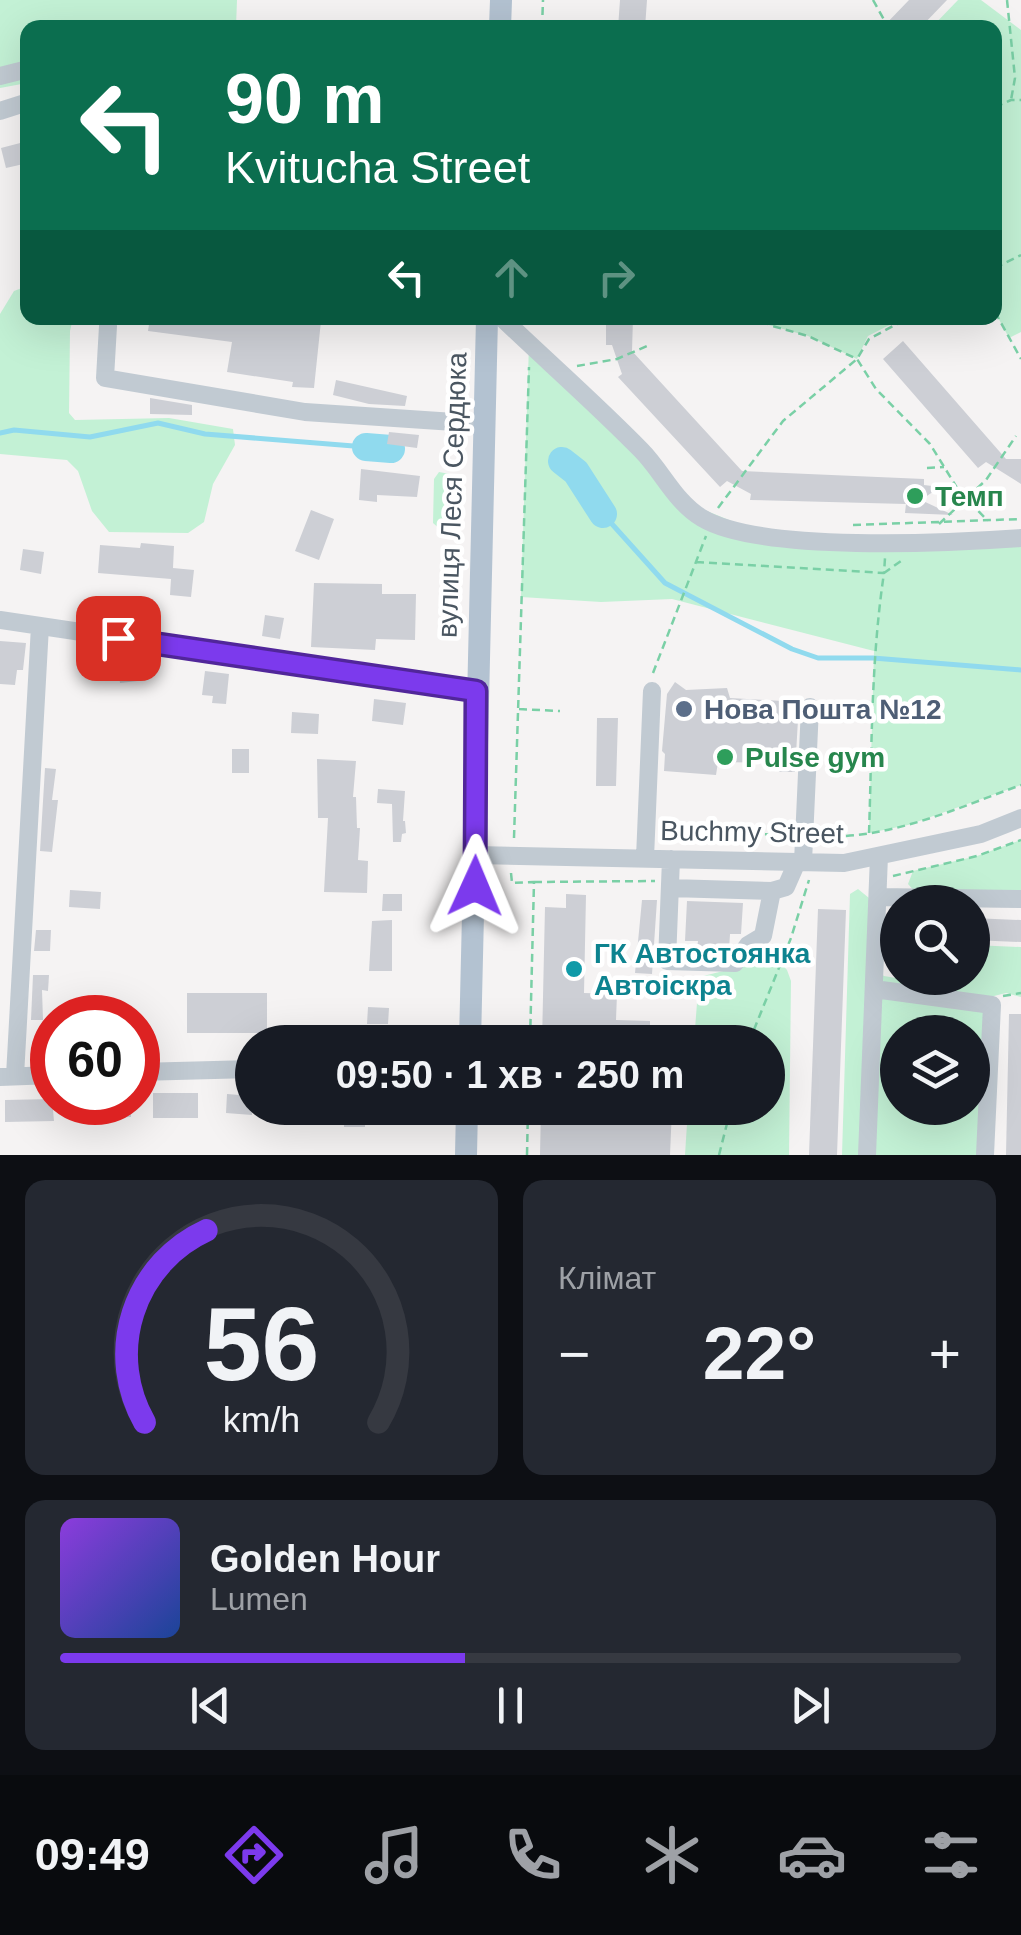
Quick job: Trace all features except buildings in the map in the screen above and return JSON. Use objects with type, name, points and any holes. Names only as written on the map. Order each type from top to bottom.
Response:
[{"type":"main road","name":"вулиця Леся Сердюка","points":[[471,1025],[488,325]]},
{"type":"main road","points":[[466,1155],[467,1125]]},
{"type":"street","points":[[510,325],[644,453],[680,500],[704,520],[731,530],[768,536],[886,542],[1021,538]]},
{"type":"street","points":[[108,326],[105,378],[305,412],[484,424]]},
{"type":"street","points":[[0,620],[476,691]]},
{"type":"street","points":[[8,1076],[20,955],[40,626]]},
{"type":"street","points":[[645,858],[652,691]]},
{"type":"street","points":[[670,888],[772,891],[786,887],[805,862],[810,707]]},
{"type":"street","name":"Buchmy Street","points":[[476,855],[844,863],[981,834],[1021,818]]},
{"type":"street","points":[[868,1155],[879,856]]},
{"type":"street","points":[[671,859],[668,961],[736,963],[748,945],[763,936],[772,891]]},
{"type":"street","points":[[878,888],[1021,899]]},
{"type":"street","points":[[0,956],[20,955]]},
{"type":"street","points":[[874,989],[992,1005],[985,1155]]},
{"type":"street","points":[[160,1071],[235,1069]]},
{"type":"path","points":[[1007,0],[1015,78],[1011,100]]},
{"type":"path","points":[[1002,104],[1021,100]]},
{"type":"path","points":[[1002,324],[1021,358]]},
{"type":"path","points":[[769,325],[808,336],[858,358],[876,389],[930,444],[966,498],[988,521]]},
{"type":"path","points":[[714,513],[783,422],[858,358],[869,340],[896,325]]},
{"type":"path","points":[[513,845],[530,344]]},
{"type":"path","points":[[566,369],[617,359],[648,346]]},
{"type":"path","points":[[696,562],[884,573],[910,555],[986,480],[1016,436]]},
{"type":"path","points":[[926,468],[946,466]]},
{"type":"path","points":[[842,526],[1021,519]]},
{"type":"path","points":[[652,691],[654,670],[708,530]]},
{"type":"path","points":[[868,832],[872,666],[886,542]]},
{"type":"path","points":[[518,708],[560,710]]},
{"type":"path","points":[[646,831],[845,837],[908,824],[1021,785]]},
{"type":"path","points":[[878,888],[1021,840]]},
{"type":"path","points":[[756,1025],[792,938],[805,862]]},
{"type":"path","points":[[511,873],[512,883],[534,882],[530,1025]]},
{"type":"path","points":[[527,1155],[528,1125]]},
{"type":"path","points":[[719,1155],[727,1125]]},
{"type":"green space","points":[[0,0],[237,0],[236,20],[20,20],[20,84],[0,88]]},
{"type":"green space","points":[[958,0],[981,0],[1021,30],[1021,332],[1009,338],[1002,325],[1002,20],[939,20]]},
{"type":"green space","points":[[20,289],[20,325],[71,325],[69,413],[75,420],[169,418],[233,429],[235,445],[213,484],[204,522],[188,533],[109,532],[92,511],[78,471],[67,460],[0,454],[0,314],[14,291]]},
{"type":"green space","points":[[769,325],[889,325],[868,336],[857,359],[808,336]]},
{"type":"green space","points":[[529,344],[680,500],[768,536],[1021,537],[1021,785],[908,825],[869,833],[874,651],[672,599],[601,602],[521,597]]},
{"type":"green space","points":[[439,472],[455,475],[461,485],[459,520],[448,530],[433,523],[434,479]]},
{"type":"green space","points":[[1021,840],[1021,890],[990,891],[990,885],[908,884],[913,871],[977,856]]},
{"type":"green space","points":[[858,889],[869,898],[872,968],[880,973],[880,995],[990,995],[990,946],[1021,947],[1021,997],[1006,993],[990,997],[989,1015],[880,1015],[880,1125],[984,1125],[982,1155],[842,1155],[850,894]]},
{"type":"green space","points":[[776,958],[787,970],[791,981],[789,1155],[685,1155],[687,1125],[785,1125],[785,1025],[695,1025],[699,977]]},
{"type":"waterway","points":[[0,433],[14,430],[90,437],[158,423],[205,434],[366,447]]},
{"type":"waterway","points":[[366,447],[391,449]]},
{"type":"waterway","points":[[562,461],[576,472],[603,514]]},
{"type":"waterway","points":[[603,514],[665,583],[792,649],[818,658],[873,658],[1021,670]]},
{"type":"place","name":"Темп","points":[[915,496]]},
{"type":"place","name":"Нова Пошта №12","points":[[684,709]]},
{"type":"place","name":"Pulse gym","points":[[725,757]]},
{"type":"place","name":"ГК Автостоянка Автоіскра","points":[[574,969]]},
{"type":"route","points":[[118,638],[476,691],[475,886]]}]
